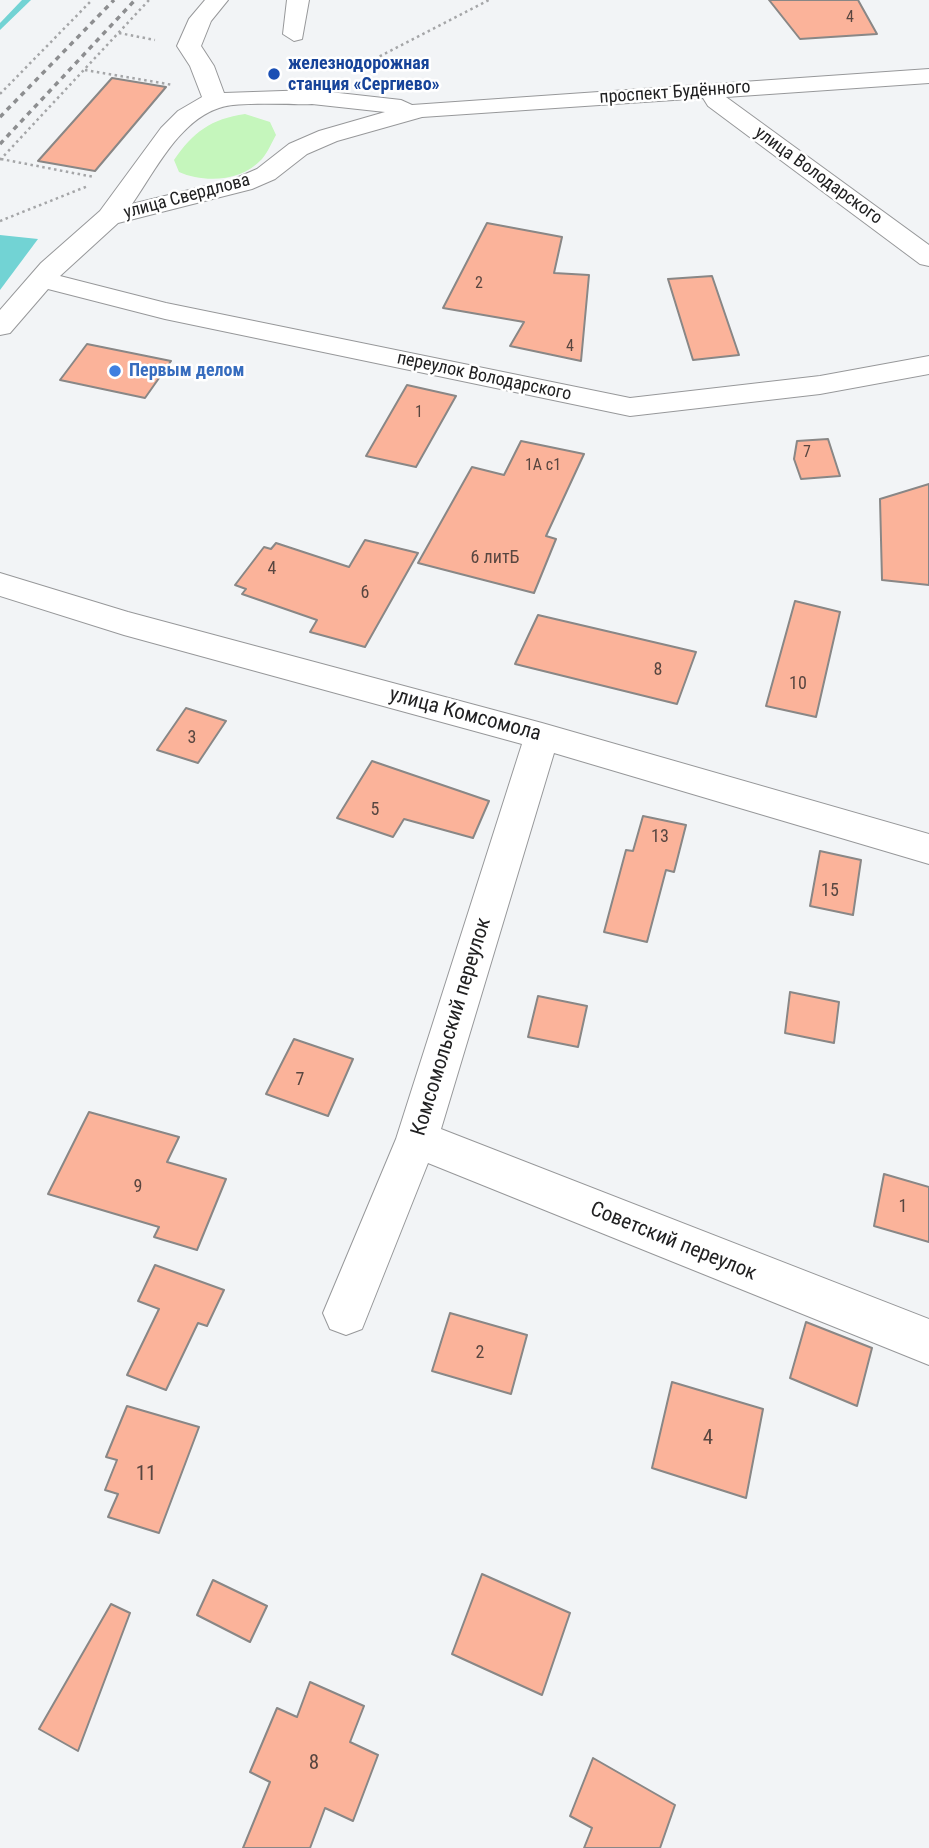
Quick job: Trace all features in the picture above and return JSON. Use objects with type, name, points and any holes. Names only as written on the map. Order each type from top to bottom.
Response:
[{"type":"street","points":[[215,100],[202,66],[189,46],[200,19],[217,0]]},
{"type":"street","points":[[294,34],[298,0]]},
{"type":"street","name":"проспект Будённого","points":[[215,100],[270,96],[333,99],[421,110],[929,76]]},
{"type":"street","name":"улица Володарского","points":[[711,91],[716,100],[929,258]]},
{"type":"street","points":[[270,96],[290,106],[302,119],[305,134],[298,149]]},
{"type":"street","name":"улица Свердлова","points":[[0,327],[51,269],[109,217],[150,158],[187,116],[215,100]]},
{"type":"street","name":"проспект Будённого","points":[[298,149],[340,132],[421,110]]},
{"type":"street","name":"улица Свердлова","points":[[109,217],[243,184],[266,174],[298,149]]},
{"type":"street","points":[[150,158],[155,170],[167,180],[206,191]]},
{"type":"street","name":"переулок Володарского","points":[[44,280],[165,310],[630,407],[820,385],[929,365]]},
{"type":"street","name":"улица Комсомола","points":[[0,584],[124,623],[541,736],[929,849]]},
{"type":"street","name":"Комсомольский переулок","points":[[346,1313],[417,1139],[541,736]]},
{"type":"street","name":"Советский переулок","points":[[417,1139],[617,1229],[929,1342]]},
{"type":"path","points":[[0,94],[92,0]]},
{"type":"path","points":[[1,159],[149,0]]},
{"type":"path","points":[[347,72],[489,0]]},
{"type":"path","points":[[84,70],[170,85]]},
{"type":"path","points":[[1,159],[89,176]]},
{"type":"path","points":[[0,221],[58,196],[95,184]]},
{"type":"green space","points":[[245,114],[270,122],[276,135],[264,156],[253,167],[233,176],[211,179],[179,172],[174,160],[196,134],[222,119]]},
{"type":"water","points":[[0,235],[38,239],[0,290]]},
{"type":"building","points":[[769,0],[858,0],[877,34],[800,39]]},
{"type":"building","points":[[112,78],[166,87],[95,171],[38,161]]},
{"type":"building","points":[[487,223],[562,237],[554,273],[589,275],[581,361],[510,346],[524,322],[443,308]]},
{"type":"building","points":[[712,276],[739,355],[693,360],[668,279]]},
{"type":"building","name":"Первым делом","points":[[87,344],[171,361],[145,398],[60,380]]},
{"type":"building","points":[[407,385],[456,396],[416,467],[366,456]]},
{"type":"building","points":[[828,439],[840,476],[801,479],[794,459],[797,441]]},
{"type":"building","points":[[521,441],[584,454],[546,536],[556,539],[534,593],[418,563],[472,467],[504,475]]},
{"type":"building","points":[[929,484],[929,585],[882,580],[880,499]]},
{"type":"building","points":[[365,540],[418,553],[365,647],[310,632],[317,620],[242,594],[246,589],[235,585],[264,547],[271,549],[276,543],[349,567]]},
{"type":"building","points":[[795,601],[840,612],[816,717],[766,706]]},
{"type":"building","points":[[538,615],[696,652],[677,704],[515,664]]},
{"type":"building","points":[[186,708],[226,721],[198,763],[157,750]]},
{"type":"building","points":[[372,761],[489,801],[473,838],[404,819],[393,837],[337,818]]},
{"type":"building","points":[[643,816],[686,825],[674,872],[666,870],[647,942],[604,932],[626,850],[633,851]]},
{"type":"building","points":[[820,851],[861,860],[853,915],[810,906]]},
{"type":"building","points":[[790,992],[839,1002],[834,1043],[785,1033]]},
{"type":"building","points":[[538,996],[587,1006],[578,1047],[528,1037]]},
{"type":"building","points":[[294,1039],[353,1059],[328,1116],[266,1094]]},
{"type":"building","points":[[89,1112],[179,1137],[167,1162],[226,1179],[197,1250],[154,1237],[159,1227],[48,1194]]},
{"type":"building","points":[[884,1174],[929,1187],[929,1242],[874,1226]]},
{"type":"building","points":[[155,1265],[224,1290],[207,1326],[198,1323],[166,1390],[127,1375],[159,1309],[138,1301]]},
{"type":"building","points":[[450,1313],[527,1335],[511,1394],[432,1371]]},
{"type":"building","points":[[806,1322],[872,1348],[857,1406],[790,1378]]},
{"type":"building","points":[[672,1382],[763,1409],[746,1498],[652,1468]]},
{"type":"building","points":[[127,1406],[199,1427],[159,1533],[108,1517],[118,1494],[105,1490],[117,1460],[106,1457]]},
{"type":"building","points":[[482,1574],[570,1613],[542,1695],[452,1654]]},
{"type":"building","points":[[213,1580],[267,1606],[250,1642],[197,1615]]},
{"type":"building","points":[[111,1604],[130,1613],[78,1751],[39,1729]]},
{"type":"building","points":[[310,1682],[364,1706],[350,1742],[378,1755],[353,1821],[325,1808],[310,1848],[243,1848],[270,1782],[250,1772],[277,1708],[297,1717]]},
{"type":"building","points":[[593,1758],[675,1805],[660,1848],[584,1848],[592,1828],[570,1816]]},
{"type":"waterway","points":[[0,28],[27,0]]},
{"type":"railway","points":[[0,117],[114,0]]},
{"type":"railway","points":[[0,144],[135,0]]},
{"type":"place","name":"железнодорожная станция «Сергиево»","points":[[274,74]]},
{"type":"place","name":"Первым делом","points":[[115,371]]}]
